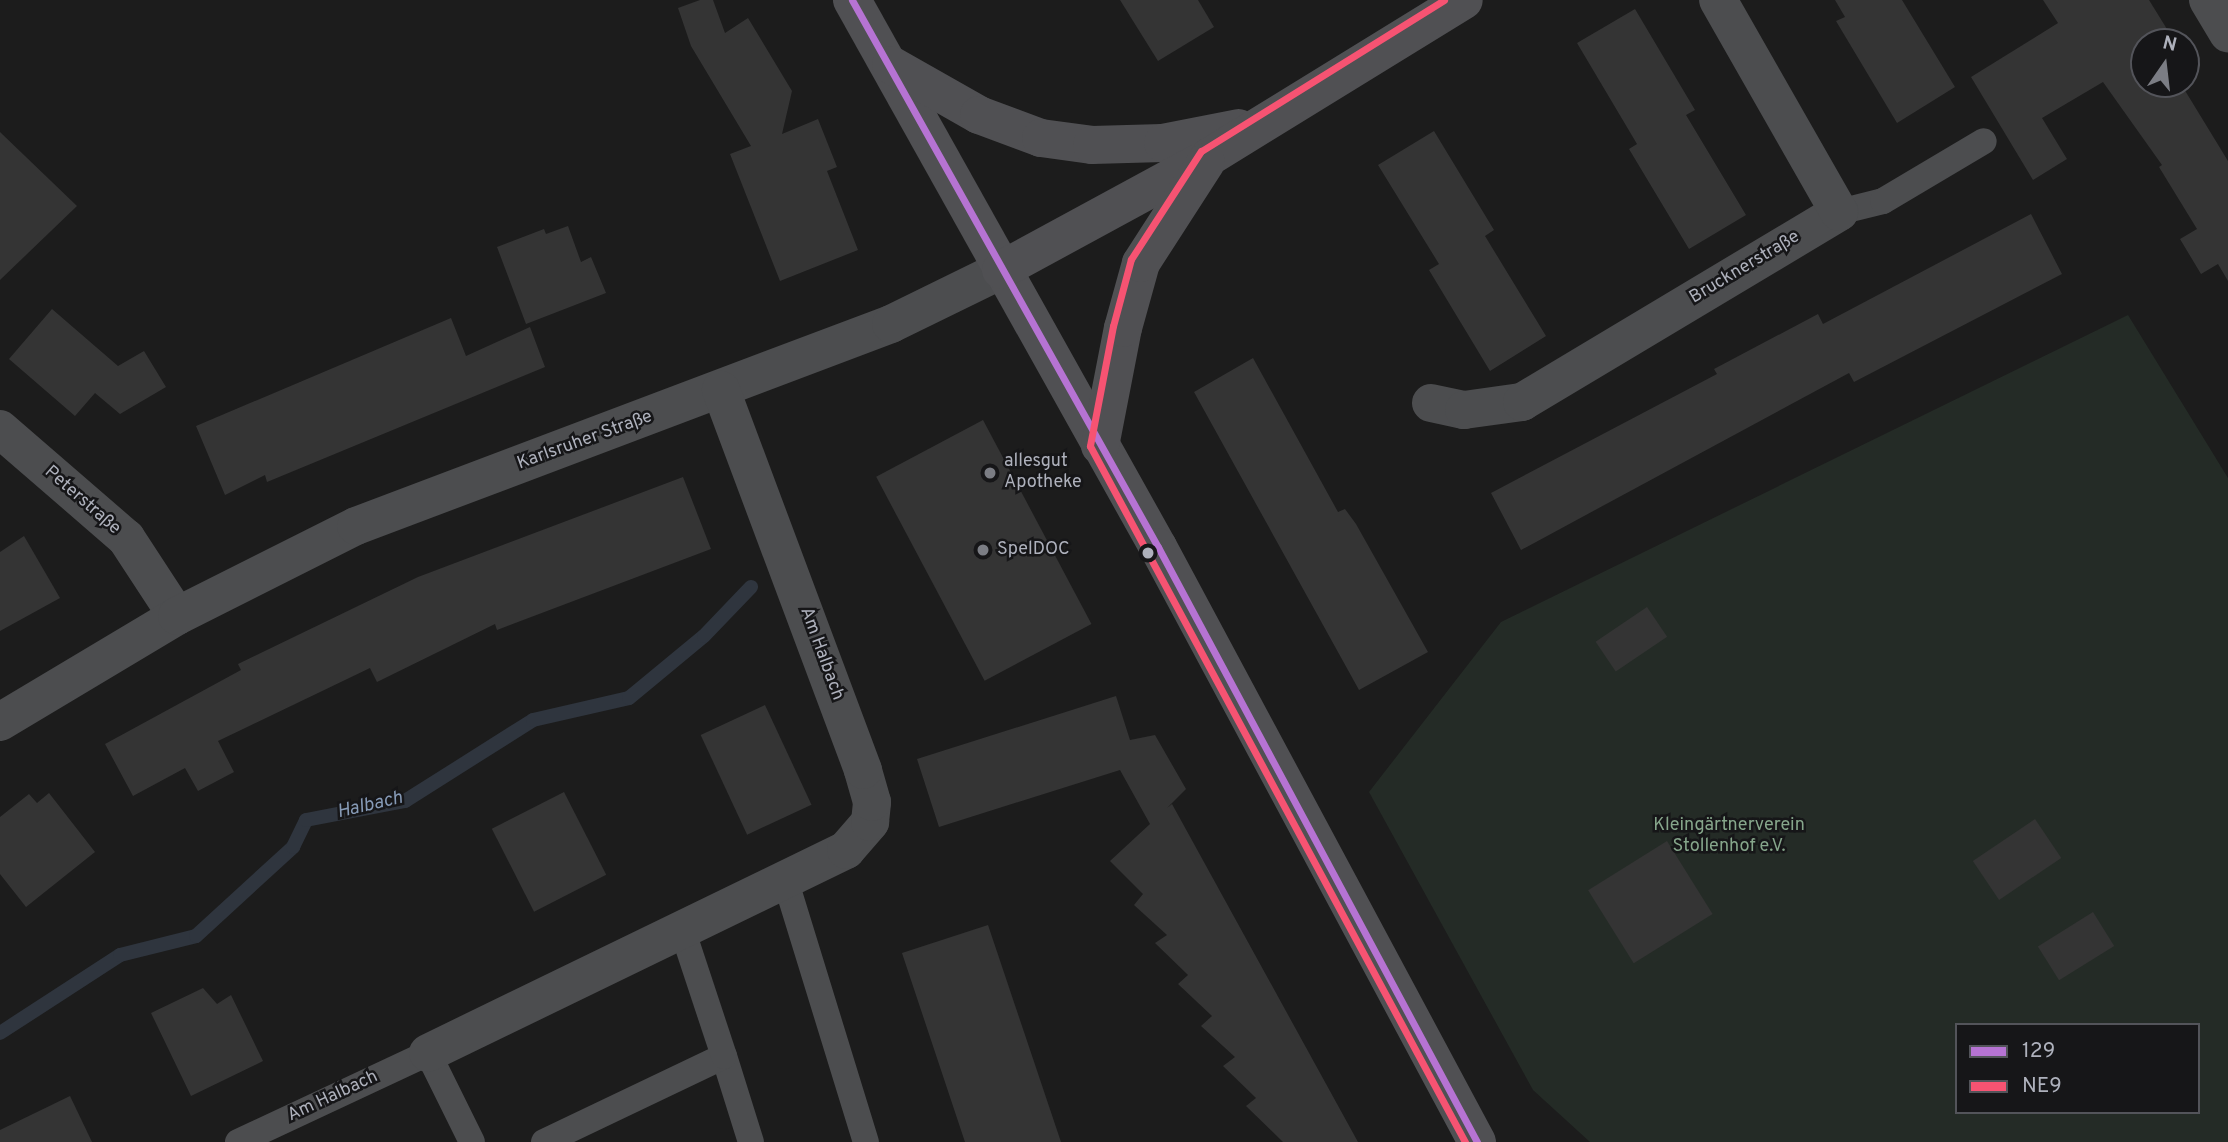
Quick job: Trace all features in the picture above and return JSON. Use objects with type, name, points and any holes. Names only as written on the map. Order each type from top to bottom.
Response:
[{"type":"main road","points":[[852,0],[891,65],[1001,270],[1298,803],[1477,1142]]},
{"type":"main road","name":"Karlsruher Straße","points":[[1001,270],[1209,157],[1464,0]]},
{"type":"main road","points":[[891,65],[979,115],[1041,138],[1092,145],[1163,143],[1261,124]]},
{"type":"main road","points":[[1100,446],[1141,263],[1209,157]]},
{"type":"street","points":[[1718,0],[1839,212]]},
{"type":"street","points":[[2208,0],[2228,33]]},
{"type":"street","name":"Brucknerstraße","points":[[1431,403],[1464,410],[1522,402],[1839,212]]},
{"type":"street","name":"Karlsruher Straße","points":[[0,722],[177,616],[356,526],[891,324],[1001,270]]},
{"type":"street","name":"Am Halbach","points":[[428,1053],[681,926],[785,880],[860,838],[870,822],[872,802],[825,661],[721,390]]},
{"type":"street","name":"Peterstraße","points":[[0,429],[126,538],[177,616]]},
{"type":"lane","points":[[1839,212],[1884,201],[1984,141]]},
{"type":"lane","points":[[785,880],[866,1142]]},
{"type":"lane","points":[[681,926],[751,1142]]},
{"type":"lane","points":[[428,1053],[472,1142]]},
{"type":"lane","name":"Am Halbach","points":[[238,1142],[428,1053]]},
{"type":"lane","points":[[544,1142],[724,1056]]},
{"type":"green space","name":"Kleingärtnerverein Stollenhof e.V.","points":[[2128,315],[2228,478],[2228,1142],[1590,1142],[1533,1090],[1369,792],[1501,622]]},
{"type":"building","points":[[700,0],[713,0],[725,33],[748,18],[792,91],[782,134],[818,119],[837,167],[827,171],[858,250],[780,281],[730,154],[751,146],[691,46],[678,8]]},
{"type":"building","points":[[1120,0],[1198,0],[1214,27],[1158,61]]},
{"type":"building","points":[[1835,0],[1902,0],[1955,87],[1897,123],[1836,21],[1845,17]]},
{"type":"building","points":[[2043,0],[2149,0],[2166,28],[2130,28],[2130,98],[2190,98],[2228,161],[2228,281],[2218,264],[2201,274],[2180,239],[2197,229],[2159,167],[2162,165],[2103,82],[2042,118],[2067,159],[2033,180],[1971,77],[2058,23]]},
{"type":"building","points":[[1635,9],[1695,110],[1686,115],[1746,215],[1689,249],[1629,149],[1637,144],[1577,43]]},
{"type":"building","points":[[1434,131],[1494,230],[1485,236],[1546,336],[1490,371],[1429,270],[1439,264],[1378,165]]},
{"type":"building","points":[[0,132],[77,206],[0,280]]},
{"type":"building","points":[[2031,214],[2062,274],[1854,382],[1849,373],[1521,550],[1491,493],[1717,374],[1714,369],[1818,314],[1823,324]]},
{"type":"building","points":[[568,226],[581,262],[591,257],[606,293],[526,324],[497,247],[544,229],[546,234]]},
{"type":"building","points":[[52,309],[118,366],[144,351],[166,387],[120,414],[95,393],[75,416],[9,359]]},
{"type":"building","points":[[451,318],[466,356],[530,327],[545,367],[267,482],[265,475],[225,495],[196,426]]},
{"type":"building","points":[[1253,358],[1338,512],[1345,509],[1356,524],[1428,652],[1359,690],[1194,392]]},
{"type":"building","name":"SpelDOC","points":[[983,420],[1091,624],[985,681],[876,477]]},
{"type":"building","points":[[683,477],[711,549],[497,630],[495,624],[377,682],[370,668],[218,741],[234,772],[198,791],[185,768],[133,796],[105,744],[241,670],[238,664],[418,577]]},
{"type":"building","points":[[24,536],[60,598],[0,631],[0,552]]},
{"type":"building","points":[[1647,607],[1667,637],[1616,672],[1596,642]]},
{"type":"building","points":[[1116,696],[1130,740],[1155,735],[1186,789],[1167,808],[1172,804],[1358,1142],[1283,1142],[1246,1106],[1256,1098],[1223,1066],[1235,1057],[1201,1026],[1212,1016],[1178,984],[1188,975],[1155,943],[1167,935],[1134,905],[1143,894],[1110,861],[1150,824],[1120,770],[939,827],[917,759]]},
{"type":"building","points":[[765,705],[811,805],[747,835],[701,735]]},
{"type":"building","points":[[564,792],[606,875],[534,912],[492,829]]},
{"type":"building","points":[[49,793],[95,852],[26,907],[0,874],[0,817],[29,794],[37,803]]},
{"type":"building","points":[[2035,819],[2061,858],[1999,900],[1973,861]]},
{"type":"building","points":[[1667,841],[1713,914],[1634,963],[1588,890]]},
{"type":"building","points":[[2093,912],[2114,946],[2059,980],[2038,946]]},
{"type":"building","points":[[988,925],[1061,1142],[965,1142],[902,953]]},
{"type":"building","points":[[203,988],[217,1004],[231,995],[263,1061],[191,1096],[151,1013]]},
{"type":"building","points":[[70,1096],[92,1142],[0,1142],[0,1130]]},
{"type":"waterway","name":"Halbach","points":[[0,1033],[120,955],[196,936],[293,847],[306,820],[405,801],[533,720],[629,698],[704,636],[751,587]]},
{"type":"transit line","name":"129","points":[[852,0],[1158,547],[1477,1142]]},
{"type":"transit line","name":"NE9","points":[[1444,0],[1201,151],[1131,259],[1113,326],[1090,446],[1465,1142]]},
{"type":"place","name":"allesgut Apotheke","points":[[990,473]]},
{"type":"place","name":"SpelDOC","points":[[983,550]]}]
